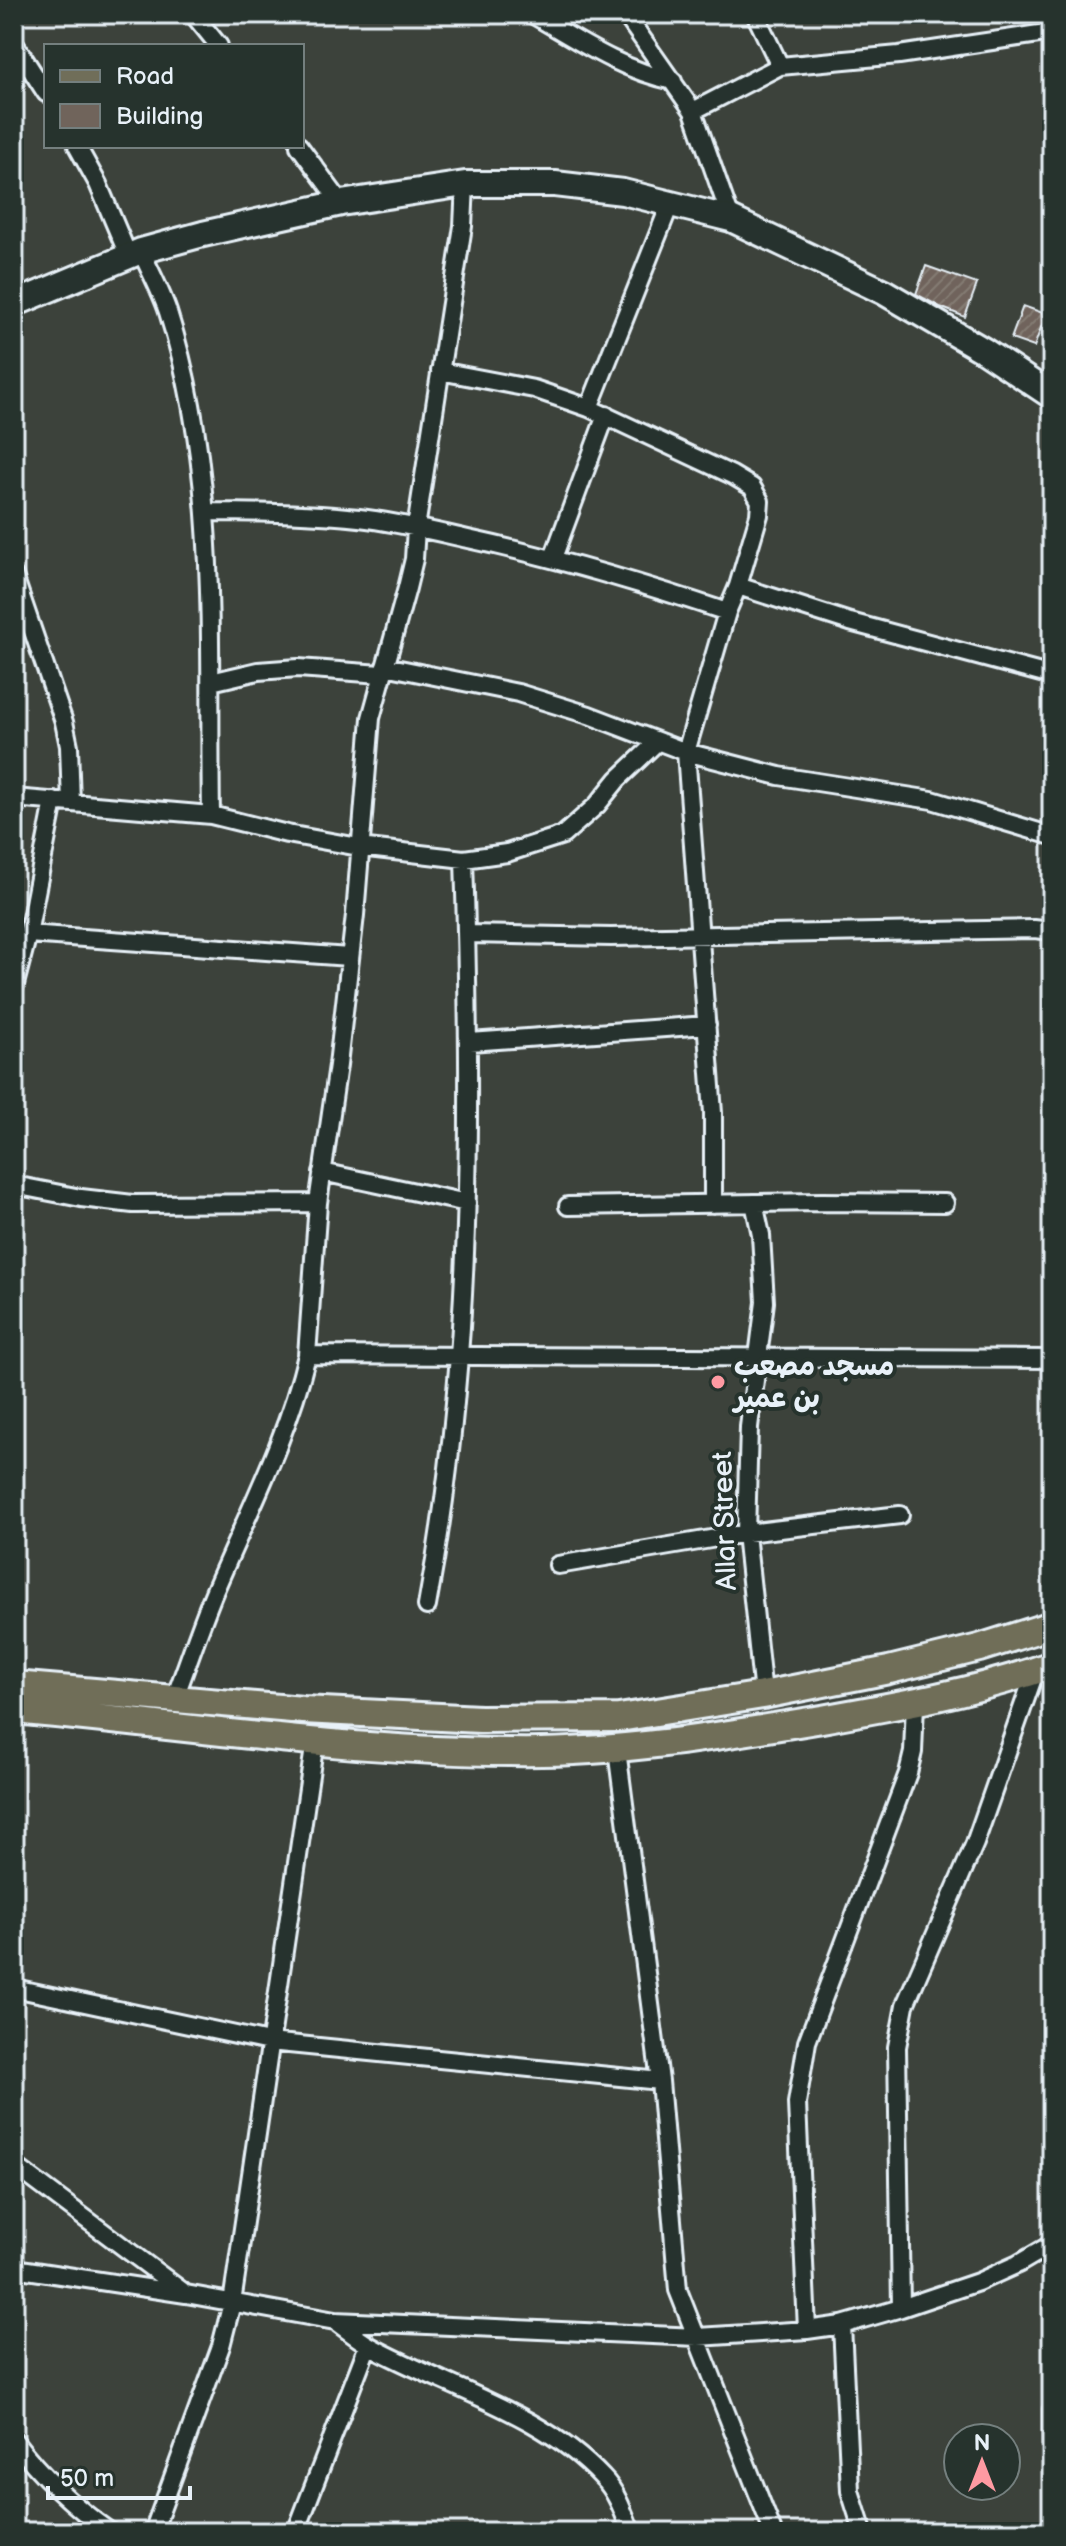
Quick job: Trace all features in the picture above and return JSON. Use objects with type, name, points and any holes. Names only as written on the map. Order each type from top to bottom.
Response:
[{"type":"main road","points":[[117,1707],[174,1700],[414,1716],[595,1719],[652,1714],[889,1670],[979,1648],[1052,1625]]},
{"type":"main road","points":[[14,1685],[43,1700],[117,1707],[315,1741],[450,1751],[617,1750],[915,1703],[1043,1668]]},
{"type":"main road","points":[[14,1710],[43,1700]]},
{"type":"street","points":[[193,14],[217,44]]},
{"type":"street","points":[[532,14],[621,65],[673,81]]},
{"type":"street","points":[[625,14],[693,111],[731,219]]},
{"type":"street","points":[[755,14],[780,66]]},
{"type":"street","points":[[693,111],[780,66],[899,55],[1052,32]]},
{"type":"street","points":[[14,43],[44,90]]},
{"type":"street","points":[[78,148],[168,310],[188,393],[206,512],[211,815]]},
{"type":"street","points":[[300,148],[341,203]]},
{"type":"street","points":[[14,304],[134,253],[341,203],[465,184],[555,184],[623,192],[731,219],[884,292],[983,350],[1052,396]]},
{"type":"street","points":[[174,1700],[214,1594],[266,1472],[307,1355],[318,1203],[338,1065],[371,718],[414,559],[416,528],[463,226],[465,184]]},
{"type":"street","points":[[589,408],[671,202]]},
{"type":"street","points":[[440,371],[534,389],[589,408],[732,475],[752,487],[760,501],[759,515],[686,752],[713,1113],[713,1204]]},
{"type":"street","points":[[553,558],[606,415]]},
{"type":"street","points":[[206,512],[335,516],[416,528],[553,558],[727,612]]},
{"type":"street","points":[[14,576],[64,722],[69,746],[62,802],[14,988]]},
{"type":"street","points":[[738,586],[850,622],[1052,676]]},
{"type":"street","points":[[211,682],[258,671],[298,668],[383,670],[518,693],[589,715],[686,752],[779,776],[932,800],[1052,836]]},
{"type":"street","points":[[14,798],[211,815],[287,834],[359,847],[464,859],[507,853],[563,835],[597,805],[618,779],[657,742]]},
{"type":"street","points":[[427,1606],[444,1512],[458,1357],[467,1203],[470,1042],[464,859]]},
{"type":"street","points":[[467,934],[611,937],[1052,931]]},
{"type":"street","points":[[28,934],[349,957]]},
{"type":"street","points":[[470,1042],[707,1025]]},
{"type":"street","points":[[322,1172],[467,1203]]},
{"type":"street","points":[[14,1185],[133,1204],[318,1203]]},
{"type":"street","name":"Allar Street","points":[[754,1203],[761,1235],[765,1302],[749,1427],[746,1533],[763,1695]]},
{"type":"street","points":[[568,1206],[945,1203]]},
{"type":"street","points":[[307,1355],[1052,1359]]},
{"type":"street","points":[[558,1565],[746,1533],[900,1515]]},
{"type":"street","points":[[901,2308],[897,2069],[900,2026],[905,2005],[975,1843],[1043,1668]]},
{"type":"street","points":[[807,2330],[797,2103],[800,2071],[807,2042],[908,1773],[913,1752],[915,1703]]},
{"type":"street","points":[[153,2532],[221,2346],[232,2303],[315,1741]]},
{"type":"street","points":[[617,1750],[660,2081],[676,2278],[683,2308],[698,2337],[773,2532]]},
{"type":"street","points":[[14,1988],[269,2042],[660,2081]]},
{"type":"street","points":[[14,2165],[186,2294]]},
{"type":"street","points":[[14,2268],[335,2321],[698,2337],[842,2325],[978,2282],[1052,2244]]},
{"type":"street","points":[[335,2321],[368,2345],[515,2415],[576,2453],[605,2479],[622,2508],[631,2532]]},
{"type":"street","points":[[842,2325],[850,2491],[863,2532]]},
{"type":"street","points":[[296,2532],[368,2345]]},
{"type":"street","points":[[1052,2410],[1052,2447]]},
{"type":"street","points":[[14,2440],[67,2500],[110,2532]]},
{"type":"building","points":[[926,266],[977,284],[965,317],[916,294]]},
{"type":"building","points":[[1023,306],[1046,314],[1034,347],[1011,339]]},
{"type":"place","name":"مسجد مصعب بن عمير","points":[[718,1382]]}]
